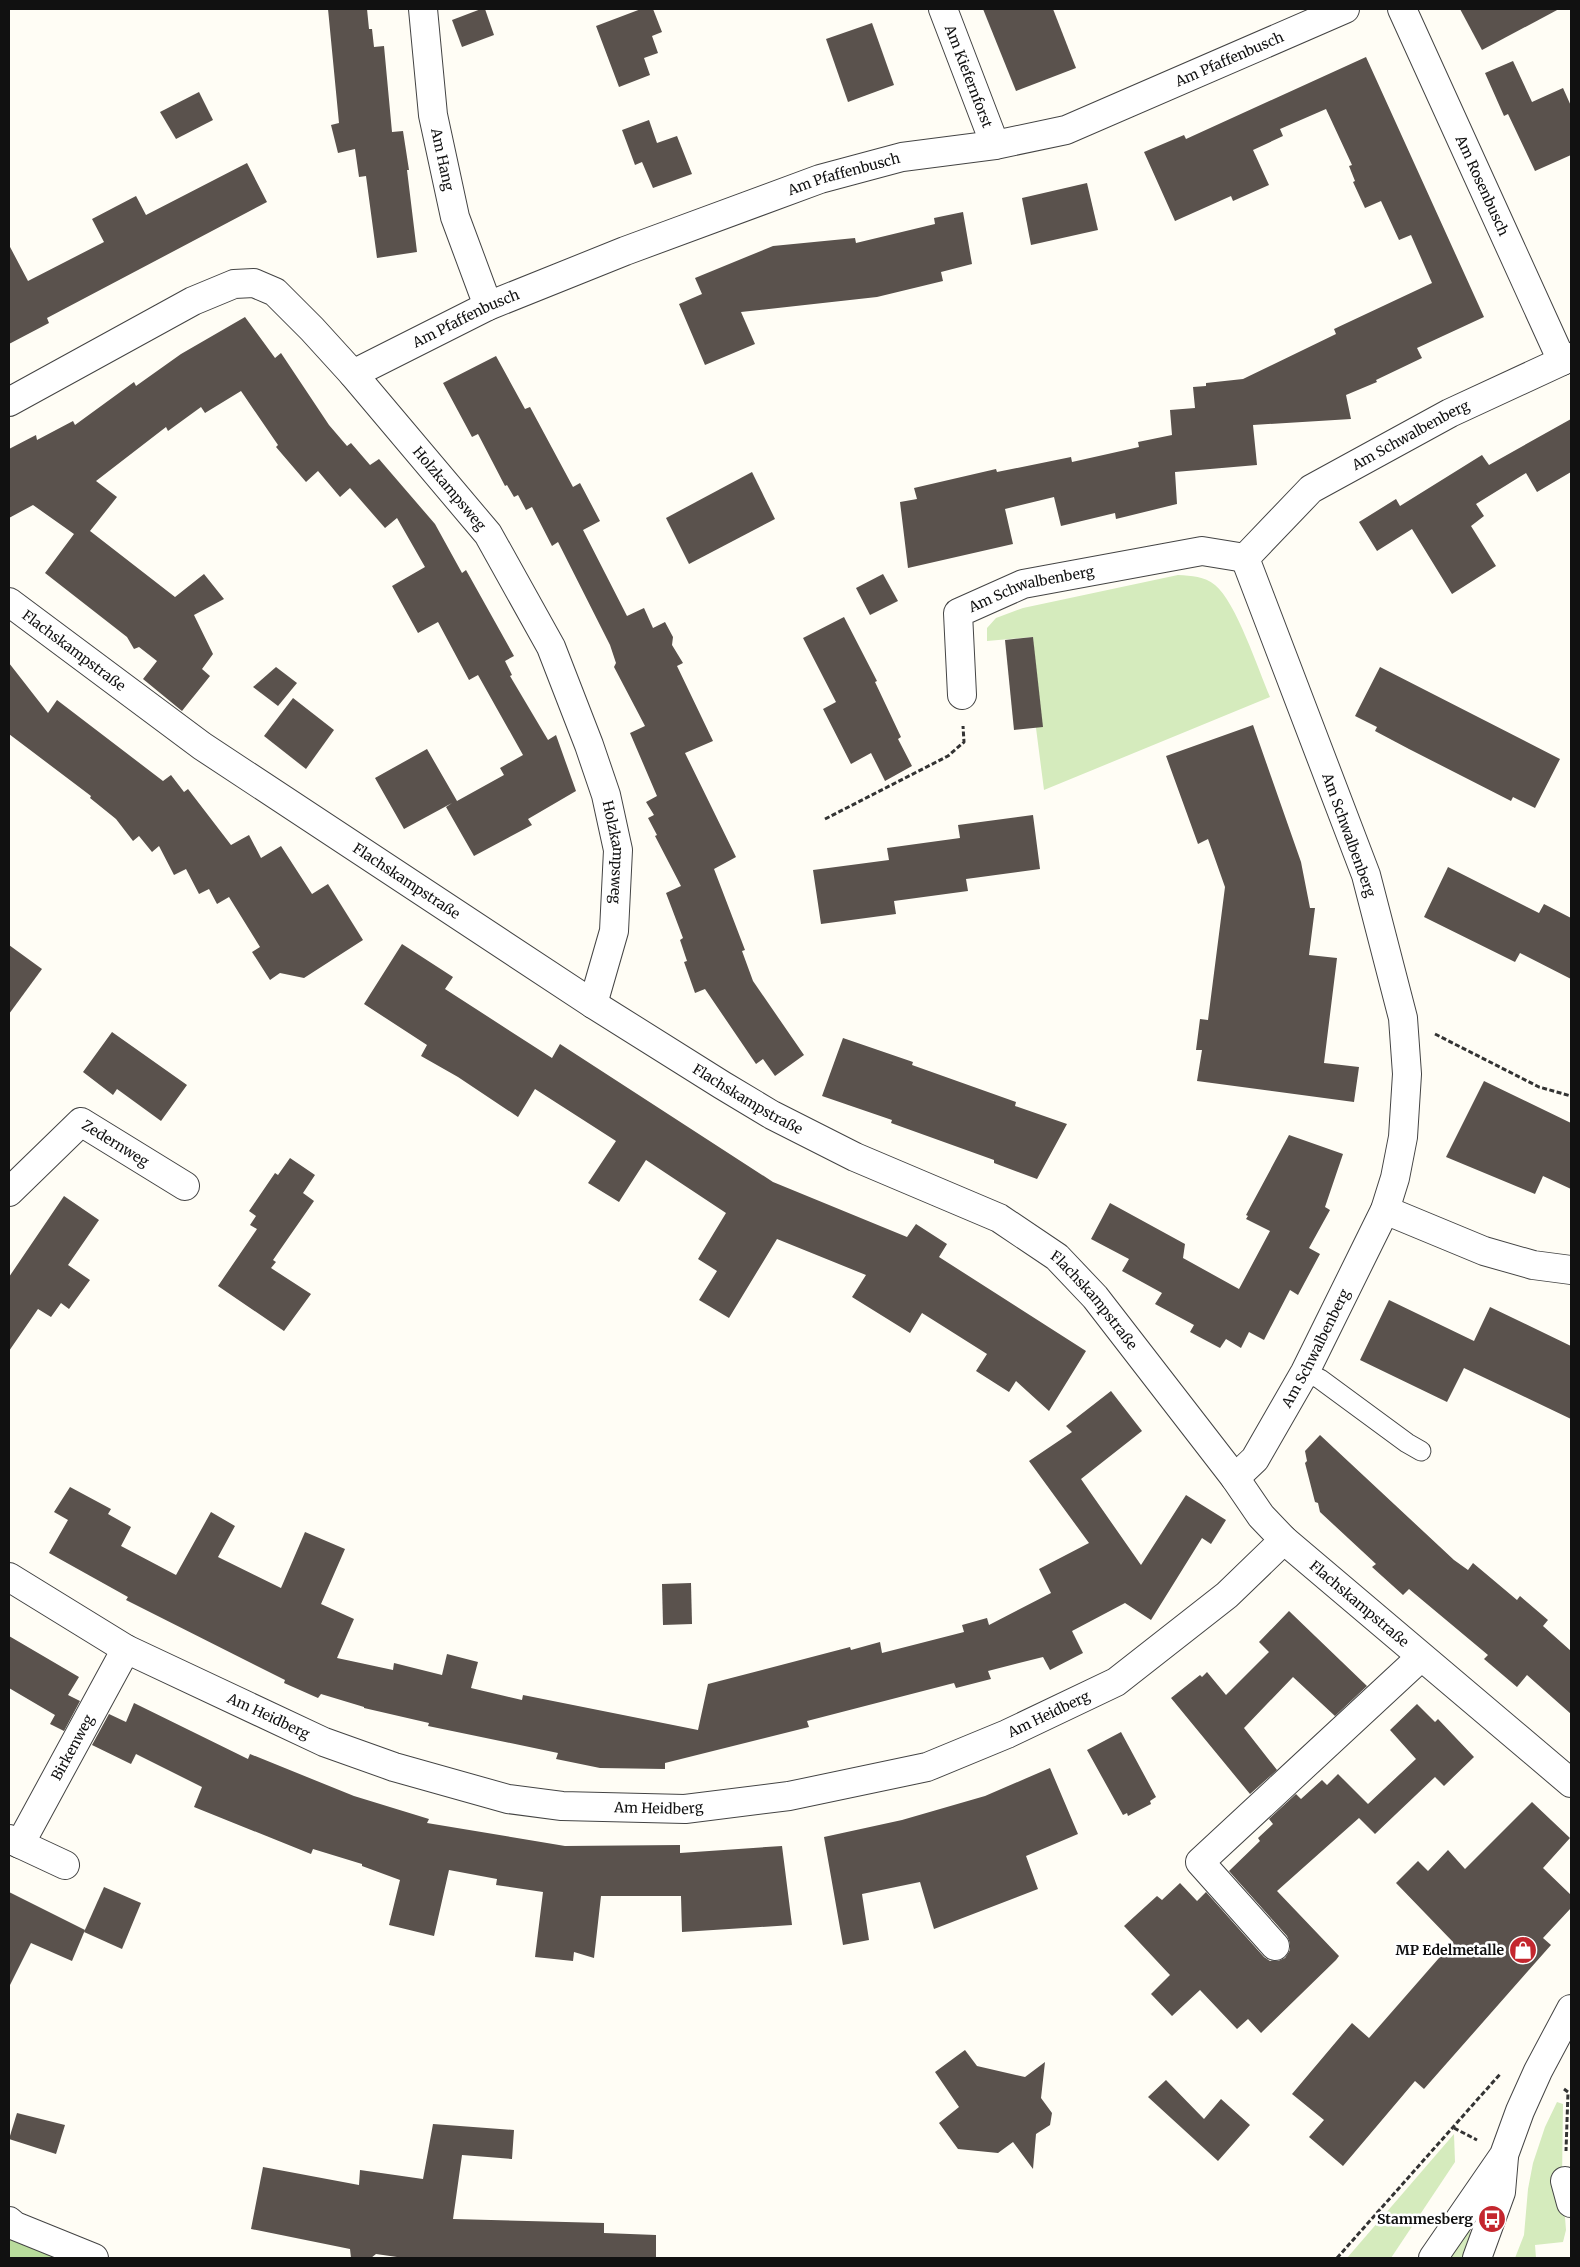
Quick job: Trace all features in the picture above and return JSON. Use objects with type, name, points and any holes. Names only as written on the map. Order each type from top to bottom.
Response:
[{"type":"street","name":"Am Hang","points":[[423,9],[433,115],[455,217],[488,306]]},
{"type":"street","name":"Am Kiefernforst","points":[[942,9],[995,145]]},
{"type":"street","name":"Am Pfaffenbusch","points":[[353,374],[488,306],[625,251],[820,180],[902,157],[995,145],[1066,130],[1345,9]]},
{"type":"street","name":"Am Rosenbusch","points":[[1402,9],[1567,359]]},
{"type":"street","name":"Holzkampsweg","points":[[9,402],[192,301],[234,284],[254,283],[274,292],[353,374],[488,534],[551,647],[606,795],[618,850],[614,931],[593,1004]]},
{"type":"street","name":"Am Schwalbenberg","points":[[1246,558],[1311,489],[1450,413],[1567,359]]},
{"type":"street","name":"Am Schwalbenberg","points":[[962,695],[958,613],[1022,584],[1202,551],[1246,558]]},
{"type":"street","name":"Am Schwalbenberg","points":[[1235,1478],[1255,1459],[1305,1372],[1385,1210],[1395,1178],[1403,1137],[1407,1074],[1403,1018],[1366,875],[1246,558]]},
{"type":"street","name":"Flachskampstraße","points":[[9,602],[202,746],[593,1004],[772,1115],[855,1157],[999,1218],[1057,1257],[1095,1298],[1235,1478],[1261,1516],[1284,1540],[1571,1783]]},
{"type":"street","name":"Zedernweg","points":[[9,1192],[81,1122],[185,1186]]},
{"type":"street","points":[[1385,1210],[1484,1251],[1533,1264],[1571,1270]]},
{"type":"street","name":"Am Heidberg","points":[[9,1578],[126,1649],[324,1742],[394,1767],[508,1799],[562,1806],[685,1809],[789,1796],[927,1767],[1007,1734],[1116,1682],[1227,1595],[1284,1540]]},
{"type":"street","name":"Birkenweg","points":[[65,1865],[14,1842],[126,1649]]},
{"type":"street","name":"Flachskampstraße","points":[[1275,1946],[1200,1862],[1421,1657]]},
{"type":"street","points":[[1434,2258],[1504,2155],[1520,2111],[1538,2071],[1571,2009]]},
{"type":"street","points":[[1477,2258],[1501,2192],[1504,2155]]},
{"type":"street","points":[[9,2221],[15,2226],[94,2258]]},
{"type":"lane","points":[[1305,1372],[1320,1379],[1406,1444],[1421,1451]]},
{"type":"path","points":[[825,819],[948,756],[964,742],[962,695]]},
{"type":"path","points":[[1403,1018],[1539,1087],[1571,1096]]},
{"type":"path","points":[[1337,2258],[1514,2058],[1538,2071],[1568,2092],[1568,2192]]},
{"type":"green space","points":[[1178,575],[1207,580],[1215,585],[1223,594],[1238,621],[1270,697],[1044,790],[1036,728],[1033,637],[987,641],[987,628],[996,618],[1023,608]]},
{"type":"green space","points":[[1557,2102],[1563,2104],[1562,2180],[1566,2230],[1563,2242],[1535,2245],[1536,2258],[1515,2258],[1524,2235],[1528,2189],[1533,2163],[1545,2127]]},
{"type":"green space","points":[[1454,2134],[1455,2162],[1391,2258],[1347,2258]]},
{"type":"green space","points":[[9,2225],[85,2258],[9,2258]]},
{"type":"green space","points":[[1468,2230],[1478,2239],[1470,2258],[1442,2258]]},
{"type":"building","points":[[328,9],[367,9],[369,29],[372,29],[374,47],[384,46],[392,132],[403,131],[417,252],[377,258],[366,176],[359,177],[355,149],[338,153],[331,125],[339,123]]},
{"type":"building","points":[[485,9],[494,35],[462,47],[452,20]]},
{"type":"building","points":[[641,9],[653,9],[662,32],[652,36],[658,53],[644,58],[650,75],[619,87],[596,26]]},
{"type":"building","points":[[983,9],[1053,9],[1076,68],[1016,91]]},
{"type":"building","points":[[1460,9],[1559,9],[1482,50]]},
{"type":"building","points":[[872,23],[894,85],[848,102],[826,39]]},
{"type":"building","points":[[1366,57],[1484,317],[1417,348],[1422,358],[1376,380],[1377,382],[1346,395],[1351,419],[1253,425],[1257,465],[1175,472],[1177,504],[1116,519],[1115,513],[1061,526],[1054,497],[1005,509],[1013,544],[908,568],[900,502],[917,499],[914,488],[996,469],[997,472],[1071,457],[1072,462],[1139,447],[1138,442],[1172,435],[1170,410],[1195,408],[1193,387],[1206,386],[1206,383],[1243,379],[1336,334],[1334,329],[1432,283],[1411,235],[1399,240],[1381,201],[1365,208],[1353,182],[1355,181],[1349,166],[1352,165],[1326,109],[1280,129],[1283,136],[1253,150],[1269,185],[1233,201],[1231,196],[1175,221],[1144,152],[1184,135],[1186,139]]},
{"type":"building","points":[[1513,61],[1532,102],[1563,88],[1571,106],[1571,155],[1535,171],[1508,114],[1504,116],[1485,73]]},
{"type":"building","points":[[199,92],[213,120],[176,139],[160,112]]},
{"type":"building","points":[[649,120],[657,143],[677,136],[692,174],[653,188],[642,162],[635,165],[622,130]]},
{"type":"building","points":[[247,163],[267,202],[47,318],[49,323],[9,344],[9,245],[28,281],[104,242],[92,219],[136,196],[146,215]]},
{"type":"building","points":[[1087,183],[1098,230],[1031,245],[1022,198]]},
{"type":"building","points":[[963,212],[972,264],[941,272],[943,281],[877,297],[741,312],[755,344],[705,365],[679,304],[702,294],[695,278],[773,246],[855,238],[856,243],[935,224],[934,218]]},
{"type":"building","points":[[245,317],[275,358],[281,353],[329,425],[347,446],[351,443],[370,465],[379,459],[435,524],[462,573],[466,570],[514,656],[505,661],[512,675],[510,676],[548,740],[556,735],[576,791],[528,819],[532,825],[474,856],[446,807],[452,803],[404,829],[375,778],[427,749],[457,801],[504,775],[500,768],[523,755],[478,675],[469,680],[438,622],[418,633],[392,586],[425,567],[397,518],[385,528],[350,488],[340,497],[318,471],[306,482],[276,447],[278,445],[241,391],[205,413],[201,407],[168,431],[166,427],[96,481],[117,497],[90,531],[175,597],[204,574],[224,599],[194,615],[213,654],[202,669],[210,676],[182,711],[143,679],[157,661],[139,647],[134,649],[127,637],[45,573],[74,534],[33,505],[9,518],[9,449],[36,435],[37,440],[73,421],[75,425],[134,382],[136,386],[181,354]]},
{"type":"building","points":[[496,356],[525,409],[530,407],[573,487],[580,483],[600,521],[583,530],[627,616],[644,608],[653,628],[665,622],[673,637],[672,645],[683,663],[677,666],[713,741],[685,753],[736,857],[714,869],[745,950],[742,951],[753,981],[804,1055],[775,1076],[763,1059],[756,1064],[705,989],[695,993],[684,962],[687,961],[680,940],[683,938],[666,893],[681,886],[655,836],[657,835],[648,818],[654,815],[646,802],[657,796],[630,733],[645,726],[614,667],[616,663],[610,645],[558,542],[552,546],[532,507],[526,510],[518,495],[514,497],[507,485],[505,486],[478,434],[472,437],[443,383]]},
{"type":"building","points":[[1571,419],[1571,472],[1537,492],[1526,473],[1476,504],[1484,516],[1471,526],[1496,566],[1452,594],[1412,529],[1377,551],[1359,522],[1396,499],[1400,506],[1482,455],[1489,465]]},
{"type":"building","points":[[752,472],[775,519],[689,564],[666,518]]},
{"type":"building","points":[[883,574],[898,601],[870,615],[856,588]]},
{"type":"building","points":[[844,617],[877,681],[875,682],[901,737],[898,739],[912,766],[885,781],[871,753],[851,764],[823,709],[836,702],[803,638]]},
{"type":"building","points":[[1033,637],[1043,727],[1014,730],[1005,640]]},
{"type":"building","points":[[9,663],[48,713],[57,700],[163,781],[171,775],[184,792],[188,789],[231,845],[249,835],[261,858],[281,846],[312,894],[328,884],[363,940],[304,978],[280,973],[270,980],[252,952],[260,947],[229,897],[217,904],[209,889],[199,894],[186,869],[174,875],[159,846],[152,852],[139,836],[133,841],[116,819],[90,798],[91,796],[9,734]]},
{"type":"building","points":[[276,667],[297,683],[278,706],[253,687]]},
{"type":"building","points":[[1380,667],[1560,759],[1535,808],[1513,797],[1511,801],[1409,749],[1375,731],[1377,727],[1355,716]]},
{"type":"building","points":[[293,698],[334,730],[306,769],[264,736]]},
{"type":"building","points":[[1253,725],[1301,862],[1310,908],[1315,908],[1309,955],[1337,958],[1324,1063],[1359,1067],[1354,1102],[1197,1081],[1202,1050],[1196,1050],[1200,1019],[1208,1020],[1225,887],[1208,839],[1198,844],[1166,756]]},
{"type":"building","points":[[1033,815],[1040,869],[966,879],[968,891],[894,901],[896,914],[821,924],[813,870],[889,860],[887,848],[960,838],[958,825]]},
{"type":"building","points":[[1448,867],[1539,913],[1544,904],[1571,918],[1571,979],[1520,953],[1515,962],[1424,917]]},
{"type":"building","points":[[402,944],[453,977],[445,989],[552,1058],[560,1044],[773,1182],[907,1237],[916,1224],[947,1244],[939,1257],[1086,1351],[1049,1411],[1016,1381],[1009,1392],[976,1371],[987,1354],[922,1313],[910,1333],[852,1297],[866,1275],[777,1239],[729,1318],[699,1300],[717,1271],[698,1259],[726,1213],[646,1160],[619,1202],[588,1183],[616,1141],[535,1089],[518,1117],[458,1077],[421,1056],[427,1045],[364,1004]]},
{"type":"building","points":[[9,945],[42,969],[9,1014]]},
{"type":"building","points":[[112,1032],[187,1085],[161,1121],[117,1089],[113,1095],[83,1072]]},
{"type":"building","points":[[843,1038],[913,1062],[912,1065],[1016,1102],[1015,1106],[1067,1124],[1037,1179],[994,1163],[994,1160],[891,1123],[892,1120],[822,1096]]},
{"type":"building","points":[[1484,1081],[1571,1123],[1571,1189],[1543,1176],[1535,1194],[1446,1157]]},
{"type":"building","points":[[1289,1135],[1343,1154],[1325,1207],[1330,1210],[1309,1248],[1320,1254],[1298,1295],[1290,1290],[1264,1340],[1249,1332],[1241,1348],[1226,1339],[1220,1348],[1190,1332],[1194,1325],[1155,1304],[1162,1293],[1122,1271],[1129,1259],[1091,1239],[1110,1203],[1185,1244],[1183,1258],[1239,1289],[1270,1231],[1246,1219],[1248,1216],[1246,1215]]},
{"type":"building","points":[[290,1158],[315,1175],[303,1193],[314,1201],[273,1260],[276,1262],[271,1268],[311,1294],[284,1331],[218,1286],[257,1229],[250,1225],[256,1216],[249,1211],[275,1173],[278,1175]]},
{"type":"building","points":[[64,1196],[99,1220],[68,1265],[90,1280],[69,1309],[61,1303],[51,1317],[38,1309],[9,1351],[9,1277]]},
{"type":"building","points":[[1389,1300],[1474,1341],[1490,1307],[1571,1346],[1571,1419],[1464,1368],[1447,1402],[1360,1360]]},
{"type":"building","points":[[1111,1391],[1142,1431],[1081,1479],[1141,1565],[1186,1495],[1226,1520],[1211,1544],[1202,1538],[1151,1620],[1125,1603],[1072,1631],[1083,1653],[1050,1670],[1043,1657],[988,1671],[991,1679],[956,1688],[954,1683],[807,1721],[809,1727],[665,1763],[665,1769],[600,1768],[556,1759],[558,1753],[428,1726],[429,1723],[364,1708],[321,1694],[318,1698],[284,1683],[285,1680],[126,1600],[128,1597],[49,1553],[68,1520],[54,1512],[70,1487],[111,1509],[108,1514],[131,1527],[121,1546],[176,1575],[211,1512],[235,1526],[218,1557],[281,1588],[305,1532],[345,1549],[321,1604],[354,1619],[337,1658],[393,1670],[394,1663],[442,1675],[447,1654],[478,1662],[471,1688],[522,1700],[523,1695],[698,1730],[708,1684],[850,1647],[851,1650],[880,1642],[882,1653],[964,1632],[962,1625],[987,1618],[989,1625],[1051,1593],[1039,1569],[1089,1543],[1029,1461],[1072,1432],[1066,1426]]},
{"type":"building","points":[[1320,1435],[1454,1560],[1468,1570],[1473,1563],[1517,1600],[1520,1596],[1548,1620],[1543,1626],[1571,1651],[1571,1714],[1527,1675],[1517,1687],[1484,1659],[1488,1655],[1409,1589],[1403,1595],[1372,1567],[1376,1564],[1320,1512],[1318,1503],[1315,1502],[1305,1463],[1307,1461],[1305,1451]]},
{"type":"building","points":[[691,1583],[692,1624],[663,1625],[662,1584]]},
{"type":"building","points":[[1289,1611],[1367,1686],[1335,1716],[1293,1677],[1244,1728],[1277,1770],[1250,1794],[1171,1698],[1200,1675],[1202,1677],[1207,1672],[1226,1695],[1269,1652],[1259,1642]]},
{"type":"building","points":[[9,1636],[79,1677],[68,1695],[80,1701],[64,1731],[50,1724],[55,1715],[9,1688]]},
{"type":"building","points":[[134,1703],[248,1759],[250,1754],[354,1796],[429,1819],[427,1823],[565,1846],[680,1845],[680,1853],[782,1846],[792,1925],[682,1932],[681,1896],[601,1896],[594,1958],[574,1952],[573,1961],[535,1957],[543,1892],[496,1885],[497,1879],[449,1870],[434,1936],[389,1925],[400,1880],[362,1866],[362,1864],[313,1849],[311,1854],[194,1807],[202,1787],[136,1754],[131,1764],[92,1745],[109,1714],[126,1722]]},
{"type":"building","points":[[1417,1704],[1435,1722],[1438,1719],[1474,1757],[1444,1786],[1435,1777],[1375,1834],[1359,1818],[1277,1891],[1339,1956],[1336,1960],[1261,2033],[1248,2019],[1237,2029],[1200,1990],[1172,2016],[1151,1994],[1170,1975],[1124,1926],[1157,1896],[1162,1900],[1180,1883],[1197,1901],[1206,1892],[1264,1957],[1270,1961],[1278,1961],[1285,1958],[1290,1950],[1287,1936],[1229,1871],[1260,1841],[1258,1838],[1273,1824],[1269,1819],[1296,1794],[1301,1799],[1322,1780],[1327,1785],[1338,1774],[1368,1804],[1416,1759],[1390,1730]]},
{"type":"building","points":[[1121,1732],[1156,1797],[1150,1801],[1151,1804],[1128,1816],[1127,1813],[1123,1815],[1087,1750]]},
{"type":"building","points":[[1050,1768],[1078,1834],[1026,1856],[1038,1889],[934,1929],[920,1882],[862,1894],[869,1940],[843,1945],[824,1837],[902,1820],[985,1796]]},
{"type":"building","points":[[1532,1802],[1570,1838],[1543,1868],[1571,1895],[1571,1908],[1543,1938],[1551,1945],[1424,2089],[1415,2081],[1343,2166],[1309,2137],[1324,2120],[1292,2094],[1352,2023],[1369,2038],[1453,1942],[1396,1883],[1418,1861],[1428,1871],[1448,1850],[1465,1869]]},
{"type":"building","points":[[104,1887],[141,1903],[122,1949],[84,1932]]},
{"type":"building","points":[[9,1892],[85,1930],[72,1961],[31,1943],[9,1987]]},
{"type":"building","points":[[965,2050],[977,2066],[1025,2077],[1045,2062],[1041,2098],[1052,2113],[1050,2125],[1036,2134],[1033,2169],[1013,2142],[998,2153],[958,2149],[939,2123],[959,2107],[935,2072]]},
{"type":"building","points":[[1166,2080],[1204,2119],[1221,2099],[1250,2125],[1218,2161],[1148,2097]]},
{"type":"building","points":[[17,2113],[65,2125],[56,2154],[9,2139]]},
{"type":"building","points":[[433,2124],[514,2130],[512,2159],[462,2155],[453,2219],[604,2223],[604,2233],[656,2235],[656,2258],[404,2258],[376,2254],[371,2258],[351,2258],[350,2249],[251,2229],[263,2167],[359,2185],[360,2170],[423,2179]]},
{"type":"place","name":"MP Edelmetalle","points":[[1523,1950]]},
{"type":"place","name":"Stammesberg","points":[[1492,2219]]}]
